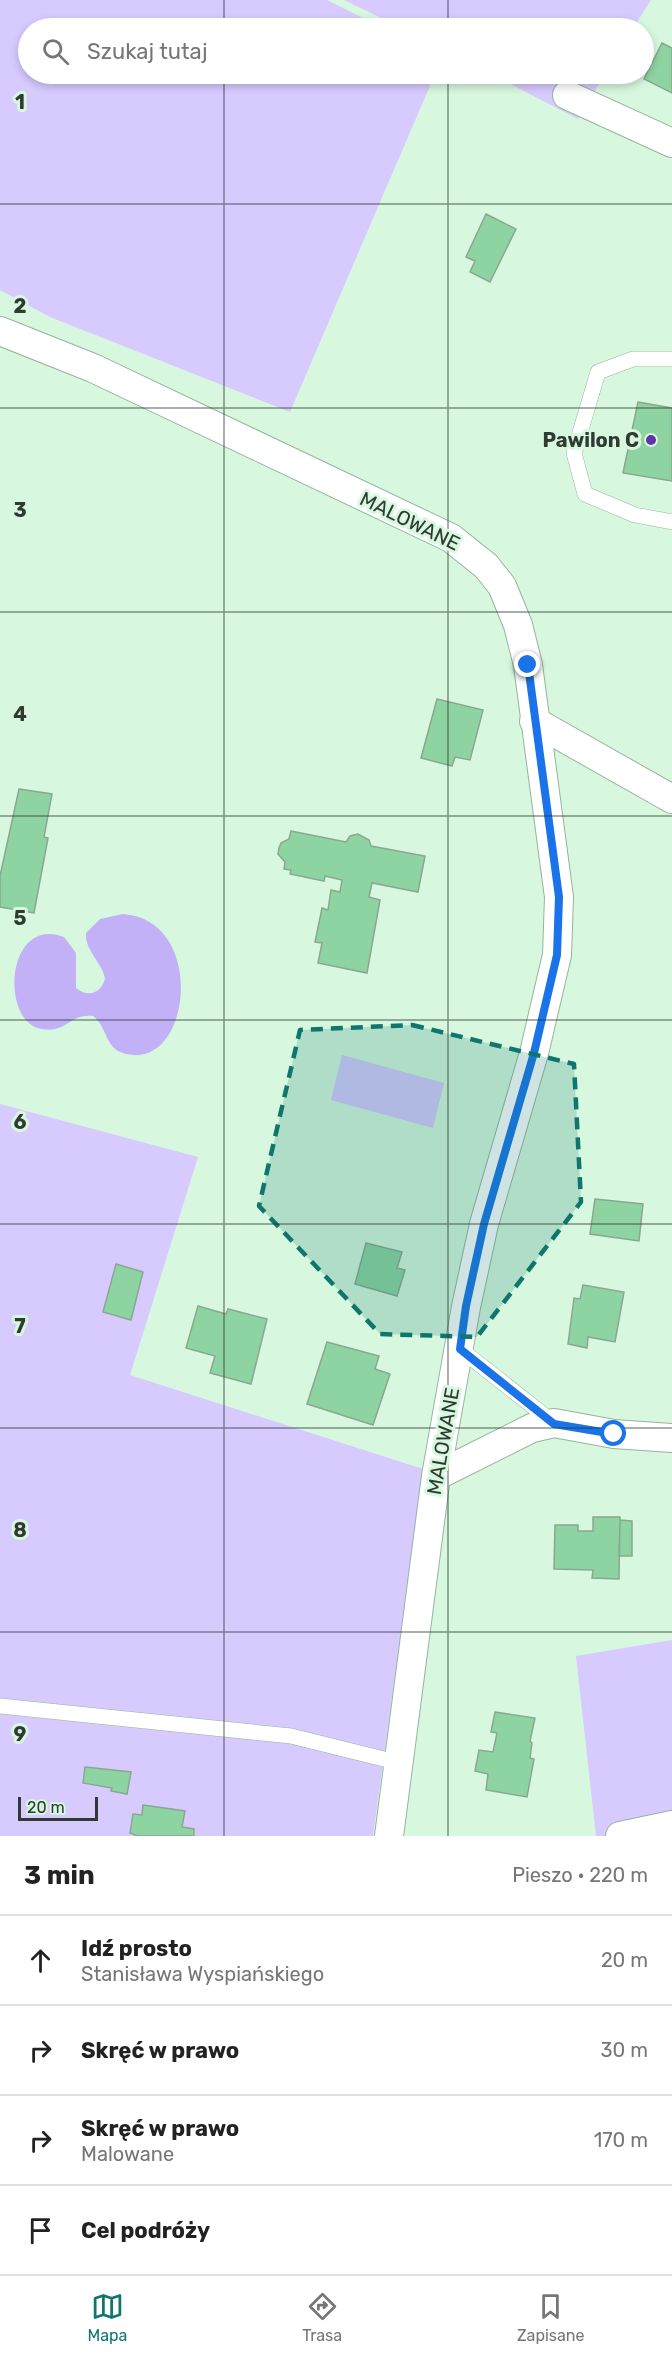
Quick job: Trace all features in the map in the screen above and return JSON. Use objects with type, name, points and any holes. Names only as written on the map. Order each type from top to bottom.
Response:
[{"type":"street","points":[[567,95],[672,143]]},
{"type":"street","name":"MALOWANE","points":[[0,331],[93,368],[451,538],[467,549],[502,586],[518,625],[528,665],[559,897],[557,955],[534,1053],[484,1224],[466,1306],[436,1476],[389,1836]]},
{"type":"street","points":[[534,721],[672,799]]},
{"type":"street","points":[[436,1476],[532,1428],[554,1424],[614,1434],[672,1438]]},
{"type":"street","points":[[620,1836],[672,1825]]},
{"type":"lane","points":[[672,360],[633,359],[598,372],[574,453],[585,494],[635,515],[672,522]]},
{"type":"lane","points":[[460,1349],[554,1424]]},
{"type":"lane","points":[[0,1706],[291,1736],[399,1763]]},
{"type":"highlighted area","points":[[412,1025],[574,1064],[581,1202],[477,1337],[380,1334],[259,1206],[300,1030]]},
{"type":"shaded area","points":[[0,0],[327,0],[363,18],[18,18],[18,84],[431,84],[290,412],[50,317],[0,290]]},
{"type":"shaded area","points":[[344,0],[651,0],[639,18],[381,18]]},
{"type":"shaded area","points":[[510,84],[599,84],[578,119]]},
{"type":"shaded area","points":[[123,914],[150,923],[169,941],[179,966],[181,994],[176,1020],[164,1041],[146,1054],[123,1053],[113,1047],[98,1020],[93,1016],[78,1018],[61,1027],[47,1030],[37,1028],[25,1019],[18,1005],[15,988],[16,969],[21,953],[31,940],[45,934],[64,937],[76,953],[76,988],[85,993],[94,992],[101,987],[105,978],[88,945],[86,933],[100,919]]},
{"type":"shaded area","points":[[342,1055],[444,1083],[433,1128],[331,1100]]},
{"type":"shaded area","points":[[0,1104],[198,1157],[130,1375],[423,1469],[373,1836],[0,1836]]},
{"type":"shaded area","points":[[672,1640],[672,1836],[596,1836],[576,1656]]},
{"type":"building","points":[[662,43],[672,48],[672,93],[654,84],[654,59]]},
{"type":"building","points":[[486,214],[516,229],[490,282],[470,272],[475,261],[466,257]]},
{"type":"building","name":"Pawilon C","points":[[638,402],[672,408],[672,481],[623,473]]},
{"type":"building","points":[[437,699],[483,710],[470,760],[455,757],[452,766],[421,758]]},
{"type":"building","points":[[19,789],[52,794],[44,837],[48,838],[34,913],[0,907],[0,876]]},
{"type":"building","points":[[291,831],[346,842],[350,836],[358,834],[369,840],[371,846],[425,856],[418,892],[372,883],[369,897],[380,900],[367,973],[318,963],[322,943],[315,942],[322,908],[328,910],[331,890],[340,892],[342,880],[325,876],[324,881],[290,874],[291,870],[284,869],[285,862],[278,854],[279,848],[281,843],[289,839]]},
{"type":"building","points":[[595,1199],[643,1204],[639,1241],[590,1234]]},
{"type":"building","points":[[366,1243],[402,1252],[397,1268],[405,1270],[397,1296],[355,1284]]},
{"type":"building","points":[[116,1264],[143,1272],[131,1320],[103,1312]]},
{"type":"building","points":[[583,1285],[624,1292],[615,1342],[588,1337],[587,1348],[568,1344],[574,1298],[580,1299]]},
{"type":"building","points":[[198,1306],[226,1314],[228,1309],[267,1319],[251,1384],[210,1373],[215,1356],[186,1348]]},
{"type":"building","points":[[327,1342],[379,1356],[375,1369],[390,1374],[373,1425],[307,1404]]},
{"type":"building","points":[[593,1517],[620,1517],[619,1579],[592,1578],[593,1570],[554,1569],[555,1525],[578,1525],[578,1531],[593,1531]]},
{"type":"building","points":[[620,1520],[632,1521],[632,1556],[619,1556]]},
{"type":"building","points":[[495,1712],[535,1718],[530,1741],[532,1743],[530,1758],[534,1759],[527,1797],[486,1790],[488,1774],[475,1771],[479,1750],[493,1752],[497,1733],[491,1732]]},
{"type":"building","points":[[85,1767],[131,1772],[127,1794],[111,1791],[112,1788],[83,1783]]},
{"type":"building","points":[[143,1805],[185,1811],[182,1827],[194,1829],[194,1836],[138,1836],[130,1833],[133,1814],[142,1815]]},
{"type":"place","name":"Pawilon C","points":[[651,440]]},
{"type":"route","points":[[528,665],[559,897],[557,955],[534,1053],[484,1224],[466,1306],[460,1349],[554,1424],[614,1434]]}]
